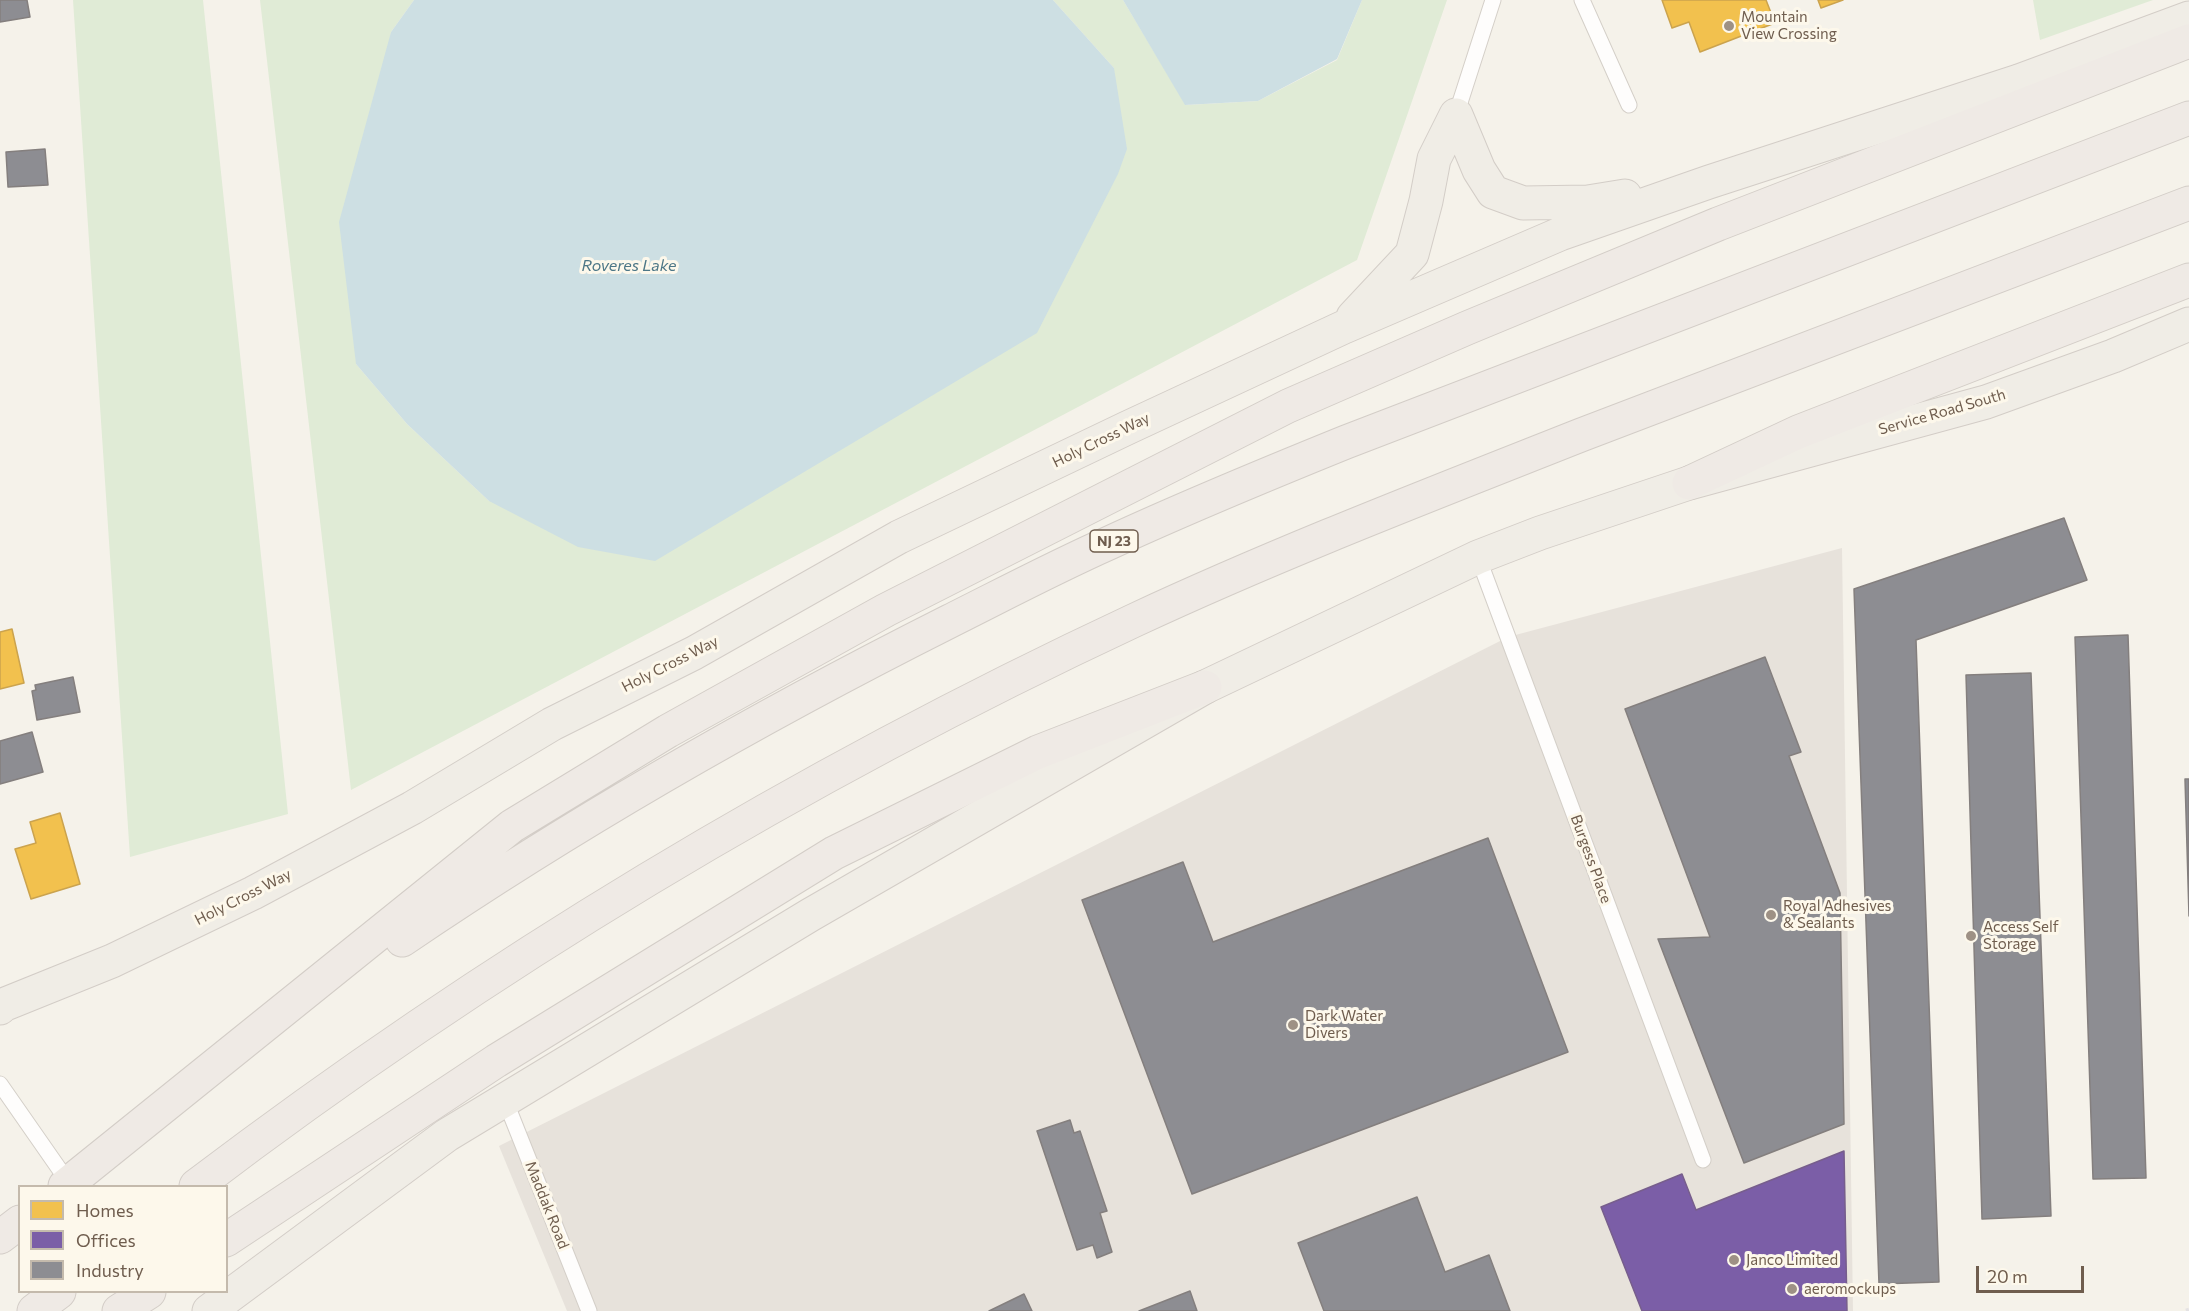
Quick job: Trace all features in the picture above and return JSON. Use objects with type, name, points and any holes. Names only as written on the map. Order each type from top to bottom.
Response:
[{"type":"highway","points":[[128,1137],[512,826],[668,731],[886,610],[1103,498],[1299,402],[1718,224],[2189,41]]},
{"type":"highway","name":"NJ 23","points":[[67,1185],[128,1137],[330,989],[436,917],[657,778],[882,655],[1127,535],[1231,489],[1346,442],[2189,118]]},
{"type":"highway","points":[[197,1185],[376,1054],[583,918],[693,851],[801,790],[1029,670],[1141,617],[1385,513],[1649,409],[2189,203]]},
{"type":"highway","points":[[1689,483],[1798,432],[2189,280]]},
{"type":"highway","points":[[228,1239],[496,1061],[834,853],[1038,752],[1205,687]]},
{"type":"highway","points":[[0,1237],[18,1224]]},
{"type":"highway","points":[[34,1311],[58,1293]]},
{"type":"highway","points":[[119,1311],[146,1293]]},
{"type":"main road","points":[[1456,115],[1479,170],[1493,192],[1523,203],[1588,202],[1710,182],[2019,81],[2189,18]]},
{"type":"main road","points":[[1344,327],[1412,254],[1434,159],[1456,115]]},
{"type":"main road","name":"Holy Cross Way","points":[[1,1006],[112,961],[254,894],[412,808],[552,724],[694,653],[899,537],[1344,327],[1560,234],[1710,182]]},
{"type":"main road","name":"Service Road South","points":[[209,1311],[447,1135],[810,915],[1205,687],[1478,557],[1540,533],[1689,483],[1986,402],[2114,356],[2189,324]]},
{"type":"lane","points":[[1456,115],[1493,0]]},
{"type":"lane","points":[[1582,0],[1629,105]]},
{"type":"lane","name":"Burgess Place","points":[[1478,557],[1703,1160]]},
{"type":"lane","points":[[0,1084],[67,1185]]},
{"type":"lane","name":"Maddak Road","points":[[505,1100],[588,1311]]},
{"type":"shaded area","points":[[1842,548],[1853,1311],[567,1311],[499,1146],[1508,637]]},
{"type":"green space","points":[[73,0],[203,0],[288,814],[130,857]]},
{"type":"green space","points":[[260,0],[414,0],[391,32],[356,364],[407,424],[489,501],[1114,68],[1053,0],[1123,0],[1186,105],[1258,101],[1337,60],[1362,0],[1447,0],[1357,260],[351,790]]},
{"type":"green space","points":[[2033,0],[2153,0],[2040,40]]},
{"type":"water","name":"Roveres Lake","points":[[414,0],[1053,0],[1114,68],[1127,149],[1118,174],[1037,333],[655,561],[578,547],[489,501],[407,424],[356,364],[339,222],[391,32]]},
{"type":"water","points":[[1123,0],[1362,0],[1337,59],[1258,101],[1185,105]]},
{"type":"building: Homes","name":"Mountain View Crossing","points":[[1662,0],[1766,0],[1775,23],[1700,52],[1689,22],[1672,28]]},
{"type":"building: Homes","name":"Mountain View Crossing","points":[[1818,0],[1843,0],[1821,8]]},
{"type":"building: Homes","points":[[12,629],[24,683],[0,689],[0,632]]},
{"type":"building: Homes","points":[[60,813],[80,884],[31,899],[15,849],[36,843],[30,822]]},
{"type":"building: Offices","name":"Janco Limited","points":[[1844,1151],[1847,1311],[1642,1311],[1601,1207],[1682,1174],[1696,1210]]},
{"type":"building: Industry","points":[[0,0],[27,0],[30,17],[0,22]]},
{"type":"building: Industry","points":[[45,149],[48,185],[8,187],[6,152]]},
{"type":"building: Industry","points":[[2064,518],[2087,580],[1916,640],[1939,1282],[1879,1284],[1854,589]]},
{"type":"building: Industry","points":[[2128,635],[2146,1178],[2093,1179],[2075,637]]},
{"type":"building: Industry","name":"Royal Adhesives & Sealants","points":[[1765,657],[1801,752],[1789,756],[1840,893],[1844,1124],[1744,1163],[1658,939],[1710,937],[1625,709]]},
{"type":"building: Industry","points":[[2031,673],[2051,1216],[1982,1219],[1966,675]]},
{"type":"building: Industry","points":[[73,677],[80,712],[37,720],[32,691],[36,690],[35,685]]},
{"type":"building: Industry","points":[[32,732],[43,772],[0,784],[0,741]]},
{"type":"building: Industry","points":[[2185,779],[2189,779],[2189,916]]},
{"type":"building: Industry","points":[[1488,838],[1568,1052],[1192,1194],[1082,900],[1183,862],[1213,942]]},
{"type":"building: Industry","points":[[1070,1120],[1074,1133],[1080,1131],[1107,1211],[1100,1213],[1112,1252],[1097,1258],[1093,1245],[1077,1250],[1037,1131]]},
{"type":"building: Industry","points":[[1417,1197],[1445,1272],[1489,1255],[1510,1311],[1324,1311],[1298,1243]]},
{"type":"building: Industry","points":[[1190,1291],[1197,1311],[1139,1311]]},
{"type":"building: Industry","points":[[1024,1294],[1032,1311],[989,1311]]},
{"type":"place","name":"Mountain View Crossing","points":[[1729,26]]},
{"type":"place","name":"Royal Adhesives & Sealants","points":[[1771,915]]},
{"type":"place","name":"Access Self Storage","points":[[1971,936]]},
{"type":"place","name":"Dark Water Divers","points":[[1293,1025]]},
{"type":"place","name":"Janco Limited","points":[[1734,1260]]},
{"type":"place","name":"aeromockups","points":[[1792,1289]]}]
